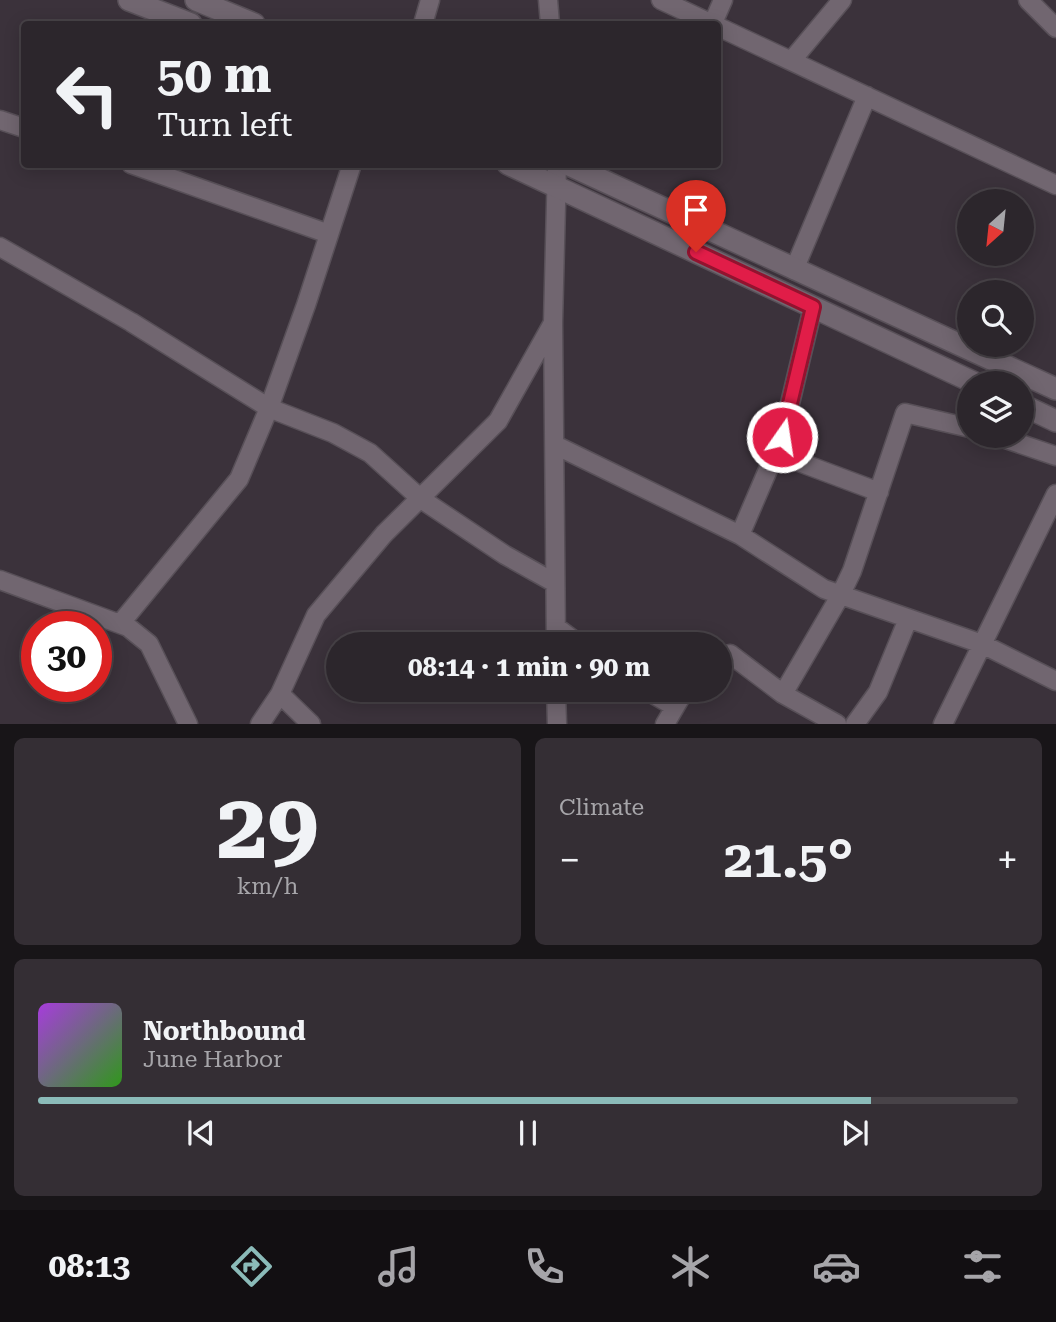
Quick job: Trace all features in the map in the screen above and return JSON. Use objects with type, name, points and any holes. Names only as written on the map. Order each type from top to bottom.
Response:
[{"type":"street","points":[[129,0],[183,21]]},
{"type":"street","points":[[196,0],[247,21]]},
{"type":"street","points":[[423,21],[430,0]]},
{"type":"street","points":[[548,0],[550,21]]},
{"type":"street","points":[[661,0],[708,21]]},
{"type":"street","points":[[714,21],[723,0]]},
{"type":"street","points":[[792,60],[842,0]]},
{"type":"street","points":[[1028,0],[1054,21]]},
{"type":"street","points":[[721,27],[1056,185]]},
{"type":"street","points":[[794,270],[867,96]]},
{"type":"street","points":[[0,120],[21,127]]},
{"type":"street","points":[[142,168],[329,234]]},
{"type":"street","points":[[120,624],[239,479],[269,408],[351,168]]},
{"type":"street","points":[[525,168],[556,175],[813,307],[957,375]]},
{"type":"street","points":[[576,168],[1056,389]]},
{"type":"street","points":[[556,175],[556,632]]},
{"type":"street","points":[[0,247],[131,322],[269,408],[334,433],[370,453],[421,499],[505,555],[555,583]]},
{"type":"street","points":[[740,535],[782,437],[813,307]]},
{"type":"street","points":[[260,723],[279,694],[316,615],[384,534],[498,421],[554,323]]},
{"type":"street","points":[[1034,411],[1056,421]]},
{"type":"street","points":[[783,695],[852,571],[905,413],[957,425]]},
{"type":"street","points":[[555,446],[740,535],[824,589],[982,644],[1056,681]]},
{"type":"street","points":[[1032,448],[1056,456]]},
{"type":"street","points":[[775,453],[879,492]]},
{"type":"street","points":[[943,723],[1056,494]]},
{"type":"street","points":[[3,586],[120,624],[149,644],[188,723]]},
{"type":"street","points":[[855,723],[878,692],[908,620]]},
{"type":"street","points":[[732,656],[783,695],[837,723]]},
{"type":"street","points":[[279,694],[311,723]]},
{"type":"street","points":[[556,702],[557,723]]},
{"type":"street","points":[[666,702],[675,707]]},
{"type":"street","points":[[665,723],[678,702]]},
{"type":"route","points":[[696,252],[813,307],[782,437]]}]
